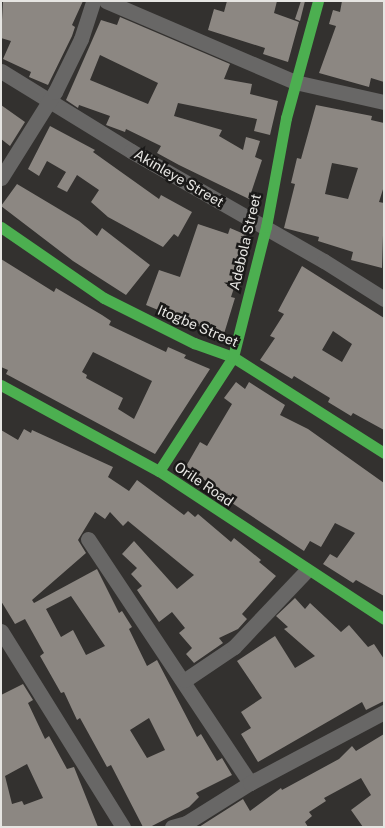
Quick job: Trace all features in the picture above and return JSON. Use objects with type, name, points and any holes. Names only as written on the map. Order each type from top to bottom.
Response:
[{"type":"street","points":[[1,178],[50,100],[81,39],[93,1]]},
{"type":"street","points":[[106,1],[295,82],[384,102]]},
{"type":"street","name":"Adebola Street","points":[[159,471],[232,357],[266,227],[295,82],[318,1]]},
{"type":"street","name":"Akinleye Street","points":[[1,72],[50,100],[131,151],[266,227],[384,299]]},
{"type":"street","name":"Itogbe Street","points":[[1,227],[104,298],[194,343],[232,357],[384,453]]},
{"type":"street","name":"Orile Road","points":[[1,384],[159,471],[306,571],[347,593],[384,619]]},
{"type":"street","points":[[88,538],[185,680],[250,783]]},
{"type":"street","points":[[185,680],[234,647],[306,571]]},
{"type":"street","points":[[1,631],[123,827]]},
{"type":"street","points":[[182,826],[250,783],[384,712]]},
{"type":"building","points":[[3,1],[83,1],[72,25],[75,27],[72,36],[48,85],[29,77],[31,72],[3,59],[11,41],[1,38]]},
{"type":"building","points":[[227,1],[277,1],[274,13],[299,22],[288,62],[263,54],[265,48],[208,30],[214,9],[224,12]]},
{"type":"building","points":[[301,1],[305,1],[300,21],[295,19]]},
{"type":"building","points":[[342,1],[384,1],[384,82],[371,78],[369,87],[319,73],[336,26],[329,24],[333,10],[340,12]]},
{"type":"building","points":[[120,17],[230,64],[224,79],[252,84],[250,94],[278,101],[270,135],[254,131],[257,119],[178,103],[174,116],[222,130],[219,136],[243,150],[246,137],[260,141],[255,157],[262,160],[249,199],[157,153],[161,146],[126,129],[125,132],[106,125],[110,116],[79,105],[78,108],[66,100],[101,20],[117,25]],"holes":[[[100,55],[158,83],[148,104],[90,80]]]},
{"type":"building","points":[[1,105],[25,122],[10,146],[1,139]]},
{"type":"building","points":[[316,105],[372,116],[371,120],[384,123],[384,186],[379,202],[384,203],[382,268],[351,260],[353,252],[318,241],[319,237],[284,228],[295,184],[291,183],[297,158],[301,159]],"holes":[[[332,163],[358,168],[348,199],[325,194]]]},
{"type":"building","points":[[50,126],[95,150],[93,152],[159,199],[161,195],[192,212],[178,237],[174,234],[163,247],[108,217],[91,202],[99,190],[77,175],[67,192],[57,187],[66,172],[47,161],[39,176],[28,169]]},
{"type":"building","points":[[17,184],[79,221],[97,236],[102,228],[150,265],[126,295],[73,261],[1,206]]},
{"type":"building","points":[[198,224],[228,234],[230,228],[251,237],[231,297],[235,298],[223,337],[146,305],[159,270],[180,277]]},
{"type":"building","points":[[1,259],[54,292],[56,288],[102,315],[111,321],[109,325],[166,352],[168,347],[186,355],[184,358],[210,369],[155,454],[6,374],[8,370],[1,367]],"holes":[[[93,352],[152,381],[134,419],[118,409],[123,398],[86,378],[87,375],[82,372]]]},
{"type":"building","points":[[302,266],[384,318],[384,430],[353,413],[351,416],[328,402],[330,398],[294,376],[292,379],[260,360],[275,338],[270,336],[284,314],[278,311]],"holes":[[[333,331],[352,344],[342,362],[322,350]]]},
{"type":"building","points":[[236,382],[245,389],[249,382],[285,405],[280,415],[308,429],[384,483],[384,596],[356,580],[353,583],[323,564],[330,554],[337,558],[355,533],[335,523],[321,547],[310,541],[304,551],[232,503],[235,499],[185,468],[200,442],[207,446],[232,404],[224,398]]},
{"type":"building","points":[[24,429],[31,433],[32,430],[113,467],[108,477],[129,491],[137,480],[184,515],[188,511],[195,517],[198,514],[231,542],[234,538],[261,560],[259,562],[276,576],[242,614],[247,619],[238,629],[219,638],[223,643],[194,663],[186,654],[192,648],[179,633],[185,628],[172,612],[159,622],[137,590],[142,586],[131,574],[137,568],[122,554],[134,541],[177,589],[194,575],[128,521],[123,526],[110,512],[105,519],[95,512],[78,540],[86,553],[32,600],[34,603],[97,569],[119,613],[122,611],[132,627],[129,629],[147,666],[157,660],[197,737],[201,734],[217,761],[222,758],[232,775],[196,793],[199,797],[189,807],[150,827],[143,827],[111,765],[107,767],[80,718],[77,720],[64,692],[61,693],[40,656],[44,653],[25,619],[15,624],[1,601],[1,430],[18,440]],"holes":[[[71,596],[105,646],[86,655],[73,630],[61,637],[46,609]],[[149,718],[165,750],[147,758],[130,730]]]},
{"type":"building","points":[[295,598],[305,609],[310,603],[341,632],[349,625],[368,647],[374,644],[384,659],[384,701],[366,710],[362,702],[258,762],[241,734],[251,728],[241,712],[262,698],[237,661],[275,636],[295,668],[315,656],[284,629],[288,627],[276,616]]},
{"type":"building","points":[[23,684],[33,700],[28,703],[45,739],[49,736],[67,769],[74,767],[98,827],[1,827],[1,695]],"holes":[[[27,764],[43,798],[24,805],[22,801],[12,804],[5,776]]]},
{"type":"building","points":[[384,734],[384,827],[363,827],[351,810],[371,795],[361,778],[324,798],[326,801],[309,812],[312,816],[305,822],[308,827],[199,827],[243,799],[250,811],[281,788],[282,790],[339,759],[352,746],[356,751]]},
{"type":"traffic: fast","points":[[159,471],[233,357],[266,227],[286,118],[318,1]]},
{"type":"traffic: fast","points":[[1,227],[104,298],[194,343],[233,357],[384,453]]},
{"type":"traffic: fast","points":[[1,385],[159,471],[384,619]]}]
